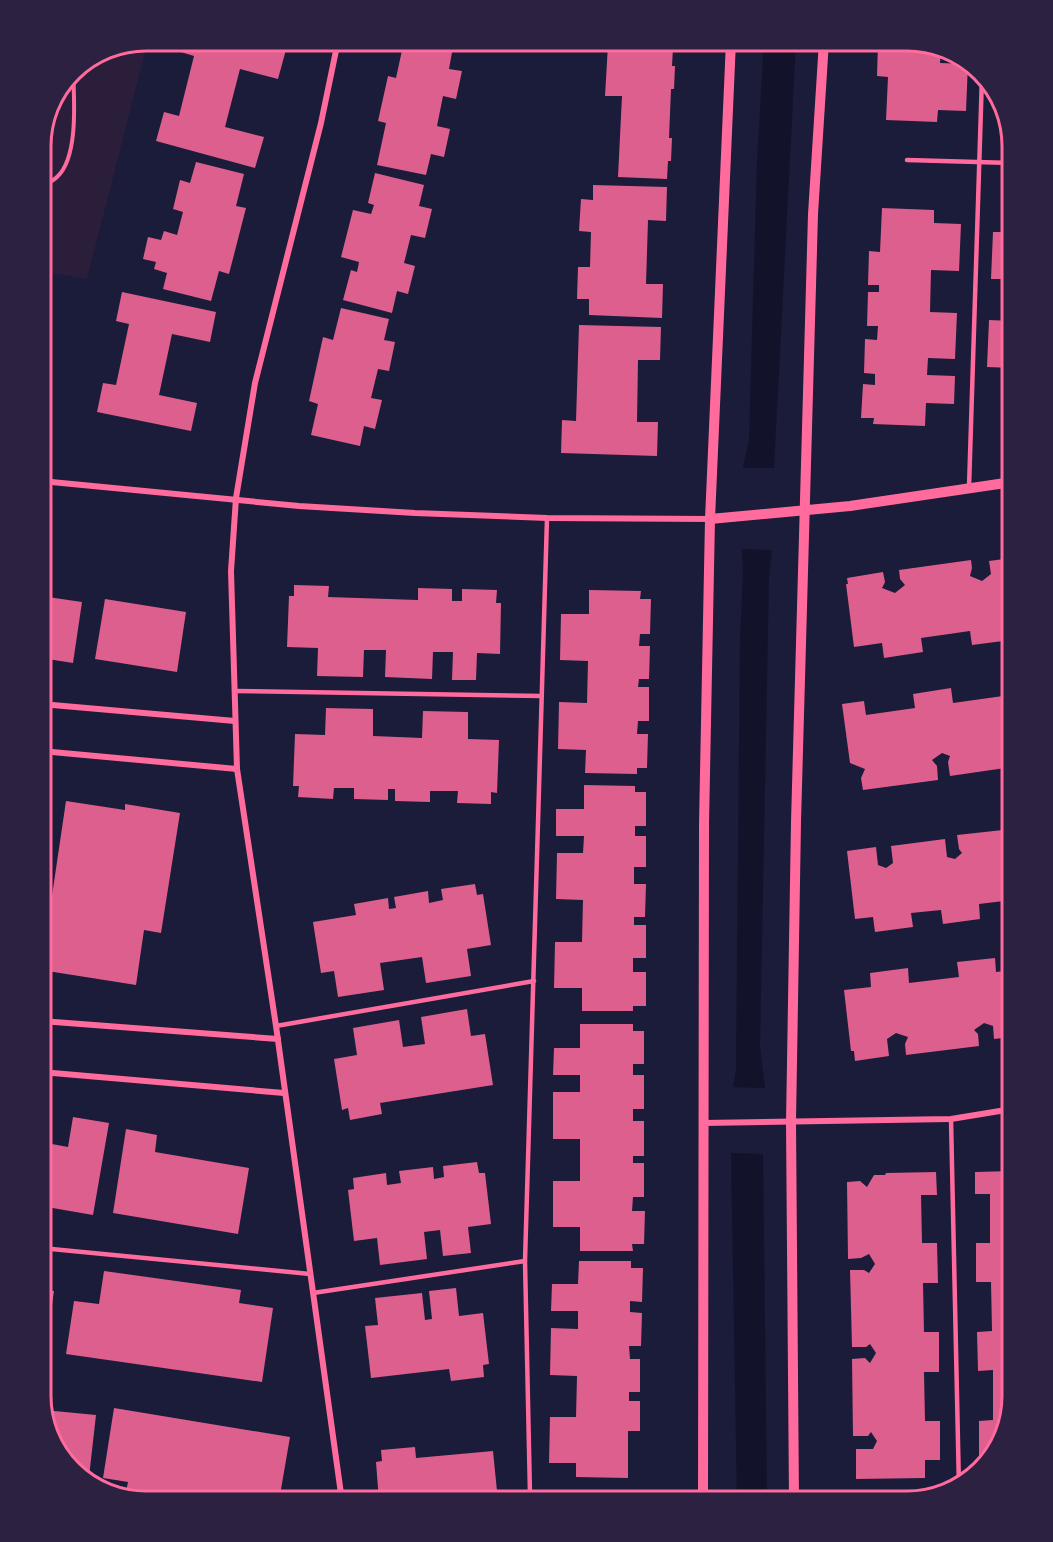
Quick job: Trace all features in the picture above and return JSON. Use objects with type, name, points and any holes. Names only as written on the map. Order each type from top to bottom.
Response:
[{"type":"street","points":[[336,51],[321,123],[255,383],[236,498],[231,572],[237,769],[278,1039],[341,1491]]},
{"type":"street","points":[[703,1491],[704,824],[710,519],[731,51]]},
{"type":"street","points":[[794,1491],[791,1122],[803,510],[813,214],[823,51]]},
{"type":"street","points":[[51,482],[334,508],[547,518],[710,519],[850,506],[1002,483]]},
{"type":"street","points":[[51,705],[235,722]]},
{"type":"street","points":[[51,752],[237,769]]},
{"type":"street","points":[[51,1022],[278,1039]]},
{"type":"street","points":[[51,1073],[284,1093]]},
{"type":"street","points":[[704,1123],[951,1119],[1002,1111]]},
{"type":"lane","points":[[969,488],[982,89]]},
{"type":"lane","points":[[907,160],[1002,163]]},
{"type":"lane","points":[[528,1491],[525,1261],[547,518]]},
{"type":"lane","points":[[234,691],[542,696]]},
{"type":"lane","points":[[276,1026],[534,981]]},
{"type":"lane","points":[[951,1119],[958,1476]]},
{"type":"lane","points":[[51,1249],[310,1274]]},
{"type":"lane","points":[[313,1293],[525,1261]]},
{"type":"path","points":[[51,181],[58,177],[70,155],[75,113],[74,85]]},
{"type":"shaded area","points":[[145,51],[87,279],[51,273],[51,140],[54,121],[71,88],[93,67],[110,58]]},
{"type":"shaded area","points":[[763,51],[795,51],[774,468],[743,468],[749,440],[757,161]]},
{"type":"shaded area","points":[[742,549],[772,550],[769,577],[760,1047],[765,1088],[733,1087],[736,1070]]},
{"type":"shaded area","points":[[731,1153],[763,1154],[767,1491],[737,1491]]},
{"type":"building","points":[[286,51],[278,79],[240,69],[225,127],[264,137],[255,168],[156,141],[164,112],[179,116],[194,56],[181,52]]},
{"type":"building","points":[[402,51],[452,51],[449,69],[462,71],[456,99],[443,96],[437,126],[450,129],[444,157],[431,154],[426,175],[377,165],[386,123],[378,121],[388,76],[396,78]]},
{"type":"building","points":[[608,51],[673,51],[672,66],[675,66],[674,89],[671,89],[669,138],[672,138],[671,161],[668,161],[667,179],[618,177],[622,96],[605,96]]},
{"type":"building","points":[[878,51],[913,51],[937,56],[940,57],[940,63],[954,63],[968,73],[966,111],[938,110],[937,122],[886,120],[888,77],[877,76]]},
{"type":"building","points":[[196,162],[244,174],[236,206],[246,208],[229,274],[219,271],[211,301],[163,289],[167,273],[154,269],[156,262],[143,259],[148,237],[161,240],[164,231],[177,235],[183,212],[173,209],[180,180],[190,183]]},
{"type":"building","points":[[375,173],[424,185],[419,206],[432,209],[425,238],[411,235],[404,263],[415,266],[408,294],[397,291],[392,313],[343,300],[351,270],[357,272],[359,262],[341,257],[353,210],[371,214],[374,205],[368,203]]},
{"type":"building","points":[[593,185],[667,187],[666,221],[648,220],[646,284],[663,284],[662,318],[589,315],[589,299],[577,299],[578,267],[590,267],[591,232],[579,231],[581,199],[593,200]]},
{"type":"building","points":[[882,208],[934,210],[934,223],[961,224],[959,271],[931,270],[930,312],[957,313],[955,359],[928,358],[927,375],[955,376],[954,404],[926,403],[925,426],[873,424],[874,418],[861,418],[863,384],[875,385],[875,374],[864,373],[865,339],[877,340],[878,326],[867,326],[868,292],[879,292],[879,285],[868,285],[869,251],[880,252]]},
{"type":"building","points":[[993,232],[1002,232],[1002,279],[991,279]]},
{"type":"building","points":[[122,292],[216,312],[210,342],[172,334],[159,395],[197,403],[191,431],[97,412],[103,383],[116,385],[129,324],[116,321]]},
{"type":"building","points":[[341,308],[389,319],[384,340],[395,342],[389,371],[378,369],[371,398],[382,400],[375,429],[364,426],[360,446],[311,435],[318,404],[309,401],[323,337],[333,340]]},
{"type":"building","points":[[989,320],[1002,321],[1002,368],[987,367]]},
{"type":"building","points":[[579,325],[661,327],[660,360],[638,360],[637,422],[658,422],[657,456],[561,453],[562,420],[576,421]]},
{"type":"building","points":[[1002,559],[1002,641],[972,645],[970,631],[921,638],[923,652],[884,658],[882,643],[854,647],[847,578],[883,572],[885,582],[882,588],[895,593],[905,585],[900,579],[899,570],[971,560],[970,576],[982,581],[991,574],[989,561]]},
{"type":"building","points":[[294,585],[329,586],[328,597],[418,600],[418,588],[452,589],[452,601],[462,601],[462,589],[497,590],[496,603],[501,603],[500,654],[477,653],[476,680],[452,680],[453,652],[433,652],[432,679],[385,677],[386,650],[364,650],[363,677],[317,676],[318,648],[287,647],[289,596],[294,596]]},
{"type":"building","points":[[589,590],[641,591],[640,599],[651,599],[650,634],[640,634],[639,646],[650,646],[649,679],[639,679],[638,687],[649,687],[649,721],[638,721],[637,734],[648,734],[647,768],[637,768],[637,774],[585,773],[586,750],[558,749],[559,702],[587,703],[588,661],[560,660],[561,614],[589,614]]},
{"type":"building","points":[[51,597],[82,602],[73,663],[51,660]]},
{"type":"building","points":[[105,599],[186,612],[177,672],[95,659]]},
{"type":"building","points":[[951,688],[953,703],[1002,696],[1002,768],[950,776],[948,762],[950,756],[942,753],[932,760],[937,766],[938,780],[863,790],[861,778],[865,769],[850,763],[842,704],[864,701],[866,715],[915,708],[913,694]]},
{"type":"building","points":[[326,708],[373,709],[373,736],[422,738],[423,711],[468,712],[468,739],[499,740],[497,793],[491,792],[491,804],[457,803],[458,791],[430,791],[430,802],[395,801],[395,789],[388,789],[388,800],[354,799],[354,788],[334,788],[333,799],[298,797],[299,786],[293,786],[295,734],[325,735]]},
{"type":"building","points":[[584,785],[635,786],[635,792],[646,792],[646,826],[635,826],[635,836],[646,836],[646,867],[634,867],[634,884],[646,884],[645,917],[634,917],[634,925],[646,925],[646,958],[633,958],[633,972],[646,972],[646,1006],[633,1006],[633,1011],[582,1011],[582,988],[554,988],[555,942],[582,942],[583,900],[556,899],[557,853],[583,853],[584,836],[556,836],[556,809],[584,809]]},
{"type":"building","points":[[66,801],[125,810],[125,804],[180,813],[161,933],[144,930],[136,985],[51,972],[51,902]]},
{"type":"building","points":[[1002,830],[1002,901],[979,904],[980,919],[943,924],[941,910],[911,913],[913,927],[875,932],[873,917],[855,919],[847,851],[876,847],[878,865],[886,868],[893,863],[891,846],[945,839],[947,857],[955,859],[962,853],[959,849],[957,835]]},
{"type":"building","points":[[475,884],[477,895],[483,894],[491,945],[467,949],[471,976],[426,983],[422,957],[380,963],[384,990],[338,997],[334,971],[321,973],[313,922],[356,915],[354,904],[388,898],[389,909],[396,908],[394,897],[428,891],[429,903],[443,900],[441,889]]},
{"type":"building","points":[[995,958],[996,972],[1002,971],[1002,1038],[994,1039],[993,1026],[984,1023],[974,1030],[978,1034],[979,1046],[906,1055],[905,1044],[908,1037],[896,1033],[887,1039],[889,1056],[855,1061],[854,1051],[851,1051],[844,990],[871,987],[870,973],[908,968],[909,983],[959,977],[957,962]]},
{"type":"building","points":[[467,1009],[471,1036],[485,1034],[493,1085],[380,1103],[382,1114],[350,1120],[348,1108],[342,1110],[334,1059],[357,1055],[353,1028],[399,1020],[403,1047],[425,1044],[421,1017]]},
{"type":"building","points":[[580,1024],[633,1024],[633,1031],[644,1031],[644,1064],[633,1064],[633,1075],[644,1075],[644,1109],[633,1109],[633,1121],[644,1121],[644,1156],[633,1156],[633,1163],[644,1163],[644,1197],[633,1197],[632,1211],[645,1211],[644,1244],[632,1244],[633,1251],[580,1251],[580,1227],[553,1227],[553,1181],[580,1181],[580,1139],[553,1139],[553,1092],[580,1092],[580,1075],[553,1075],[554,1048],[580,1048]]},
{"type":"building","points":[[73,1117],[109,1123],[93,1215],[51,1208],[51,1144],[68,1147]]},
{"type":"building","points":[[126,1129],[157,1135],[155,1152],[249,1168],[238,1234],[113,1213]]},
{"type":"building","points":[[477,1162],[479,1173],[485,1173],[491,1224],[468,1227],[471,1253],[443,1256],[440,1230],[424,1232],[427,1259],[380,1265],[377,1238],[354,1241],[348,1190],[354,1189],[353,1178],[386,1173],[387,1185],[401,1183],[399,1171],[433,1167],[434,1179],[444,1177],[443,1166]]},
{"type":"building","points":[[1002,1171],[1002,1396],[999,1421],[995,1432],[979,1457],[979,1421],[993,1420],[993,1370],[978,1371],[977,1332],[992,1331],[991,1282],[976,1282],[976,1243],[990,1243],[990,1194],[975,1194],[975,1172]]},
{"type":"building","points":[[936,1172],[937,1195],[921,1195],[922,1243],[937,1243],[938,1283],[923,1283],[924,1332],[939,1332],[939,1372],[924,1372],[925,1421],[940,1421],[940,1460],[925,1460],[925,1478],[856,1479],[856,1449],[873,1449],[877,1441],[871,1432],[868,1436],[853,1436],[852,1359],[865,1358],[870,1363],[876,1353],[870,1344],[866,1347],[852,1347],[850,1270],[864,1270],[869,1273],[875,1264],[869,1254],[861,1258],[848,1259],[847,1182],[860,1181],[867,1187],[874,1175]]},
{"type":"building","points":[[579,1261],[631,1261],[631,1268],[643,1268],[642,1302],[630,1301],[630,1312],[642,1313],[641,1346],[629,1346],[630,1359],[640,1359],[640,1392],[629,1392],[629,1401],[640,1401],[640,1431],[628,1431],[628,1478],[576,1477],[576,1463],[549,1463],[550,1417],[576,1417],[577,1376],[550,1375],[551,1328],[578,1329],[578,1311],[551,1311],[552,1284],[578,1284]]},
{"type":"building","points":[[104,1271],[241,1290],[239,1303],[273,1308],[262,1382],[66,1354],[74,1301],[99,1304]]},
{"type":"building","points":[[456,1288],[459,1316],[483,1313],[489,1364],[483,1365],[484,1377],[451,1381],[449,1369],[371,1378],[365,1326],[378,1325],[375,1298],[422,1293],[425,1320],[432,1319],[429,1291]]},
{"type":"building","points":[[51,1291],[54,1291],[51,1312]]},
{"type":"building","points":[[114,1408],[290,1437],[281,1491],[140,1491],[127,1489],[128,1482],[103,1478]]},
{"type":"building","points":[[52,1411],[96,1415],[90,1472],[71,1454],[64,1443],[54,1421]]},
{"type":"building","points":[[415,1447],[416,1458],[493,1451],[497,1491],[378,1491],[376,1462],[382,1461],[381,1450]]}]
